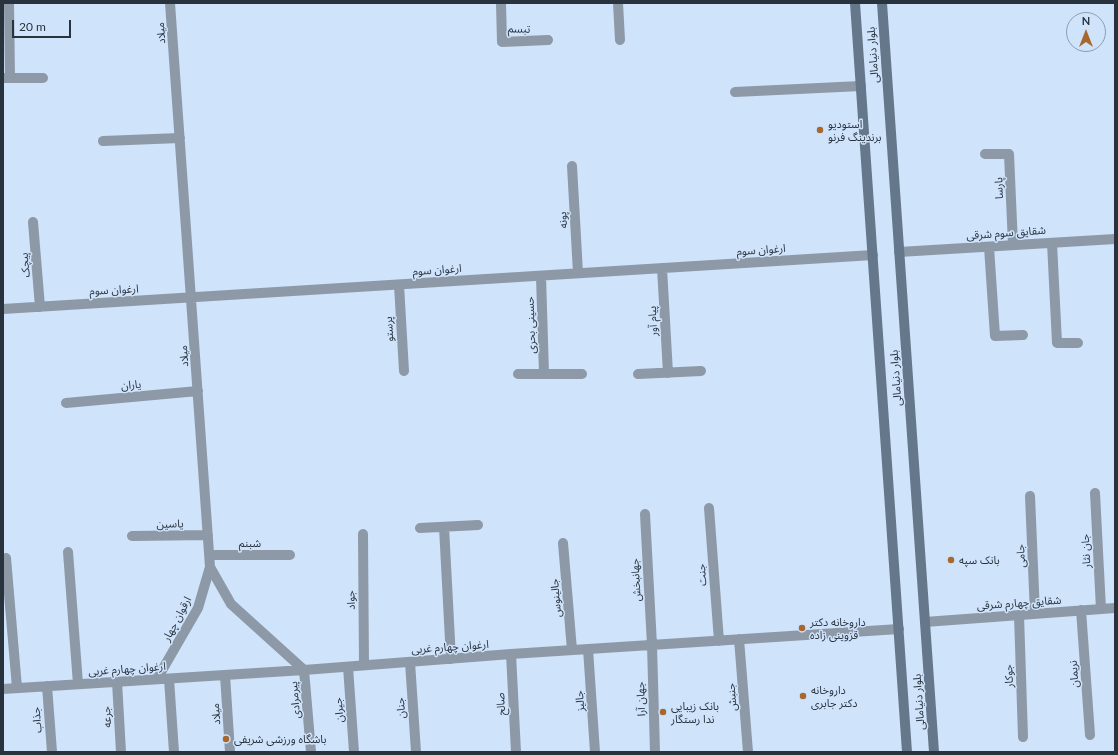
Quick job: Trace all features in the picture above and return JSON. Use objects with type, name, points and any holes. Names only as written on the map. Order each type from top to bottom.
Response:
[{"type":"main road","name":"بلوار دنیامالی","points":[[856,3],[907,752]]},
{"type":"main road","name":"بلوار دنیامالی","points":[[882,3],[934,752]]},
{"type":"street","points":[[9,3],[7,78],[43,78]]},
{"type":"street","name":"میلاد","points":[[170,3],[210,567],[231,604],[304,670]]},
{"type":"street","name":"تبسم","points":[[501,3],[502,42],[548,40]]},
{"type":"street","points":[[618,3],[620,40]]},
{"type":"street","points":[[735,92],[861,86]]},
{"type":"street","points":[[103,141],[180,138]]},
{"type":"street","name":"پارسا","points":[[985,154],[1009,154],[1013,245]]},
{"type":"street","name":"پونه","points":[[572,166],[578,273]]},
{"type":"street","name":"پیچک","points":[[33,222],[40,307]]},
{"type":"street","name":"شقایق سوم شرقی","points":[[899,252],[1115,239]]},
{"type":"street","points":[[1052,243],[1057,343],[1078,343]]},
{"type":"street","points":[[989,246],[995,336],[1023,335]]},
{"type":"street","name":"ارغوان سوم","points":[[3,309],[873,255]]},
{"type":"street","name":"پیام آور","points":[[662,268],[668,373]]},
{"type":"street","name":"حسینی بحری","points":[[541,276],[544,374]]},
{"type":"street","name":"پرستو","points":[[399,285],[404,371]]},
{"type":"street","points":[[638,374],[701,371]]},
{"type":"street","points":[[518,374],[582,374]]},
{"type":"street","name":"یاران","points":[[66,403],[198,391]]},
{"type":"street","name":"جان نثار","points":[[1095,493],[1101,609]]},
{"type":"street","name":"جامی","points":[[1030,496],[1035,614]]},
{"type":"street","name":"جنت","points":[[709,508],[719,640]]},
{"type":"street","name":"جهانبخش","points":[[645,514],[652,645]]},
{"type":"street","points":[[420,528],[478,525]]},
{"type":"street","points":[[444,527],[451,659]]},
{"type":"street","name":"جواد","points":[[362,534],[364,665]]},
{"type":"street","name":"یاسین","points":[[132,536],[208,535]]},
{"type":"street","name":"جالینوس","points":[[563,543],[572,650]]},
{"type":"street","points":[[68,552],[78,684]]},
{"type":"street","name":"شبنم","points":[[210,555],[290,555]]},
{"type":"street","points":[[6,558],[17,688]]},
{"type":"street","name":"ارقوان چهار","points":[[157,679],[198,608],[210,567]]},
{"type":"street","name":"شقایق چهارم شرقی","points":[[925,622],[1115,608]]},
{"type":"street","name":"نریمان","points":[[1081,610],[1090,735]]},
{"type":"street","name":"جوکار","points":[[1019,615],[1022,737]]},
{"type":"street","name":"ارغوان چهارم غربی","points":[[3,689],[899,629]]},
{"type":"street","name":"جنبش","points":[[739,639],[748,752]]},
{"type":"street","name":"جهان آرا","points":[[652,645],[655,752]]},
{"type":"street","name":"جالیز","points":[[588,649],[595,752]]},
{"type":"street","name":"صالح","points":[[511,654],[516,752]]},
{"type":"street","name":"جنان","points":[[410,662],[416,752]]},
{"type":"street","name":"جیران","points":[[348,667],[354,752]]},
{"type":"street","name":"پیرمرادی","points":[[304,670],[311,752]]},
{"type":"street","name":"میلاد","points":[[225,675],[230,752]]},
{"type":"street","points":[[169,679],[174,752]]},
{"type":"street","name":"جرعه","points":[[117,682],[120,752]]},
{"type":"street","name":"جذاب","points":[[47,686],[52,752]]},
{"type":"place","name":"استودیو برندینگ فرنو","points":[[820,130]]},
{"type":"place","name":"بانک سپه","points":[[951,560]]},
{"type":"place","name":"داروخانه دکتر قزوینی زاده","points":[[802,628]]},
{"type":"place","name":"داروخانه دکتر جابری","points":[[803,696]]},
{"type":"place","name":"بانک زیبایی ندا رستگار","points":[[663,712]]},
{"type":"place","name":"باشگاه ورزشی شریفی","points":[[226,739]]}]
